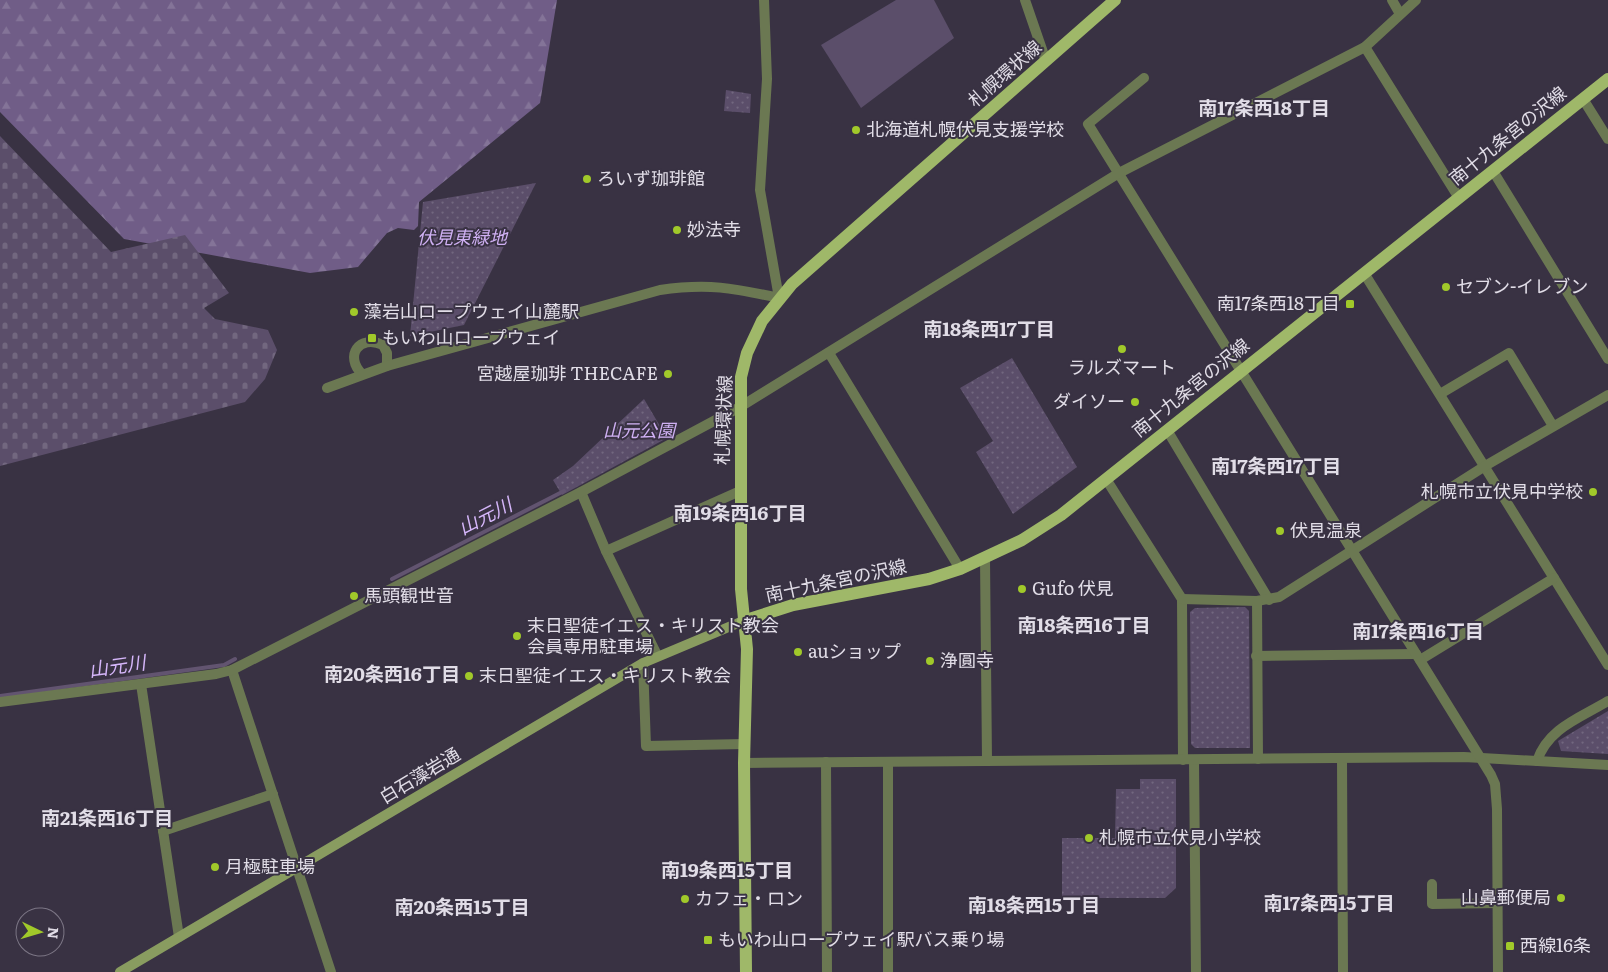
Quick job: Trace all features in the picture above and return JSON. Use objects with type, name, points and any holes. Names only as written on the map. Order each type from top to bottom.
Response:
[{"type":"main road","name":"札幌環状線","points":[[746,972],[744,744],[747,648],[743,621],[740,407],[741,377],[747,353],[762,322],[779,298],[1115,0]]},
{"type":"main road","name":"南十九条宮の沢線","points":[[743,621],[794,605],[929,580],[985,559],[1022,540],[1061,515],[1608,79]]},
{"type":"main road","name":"白石藻岩通","points":[[120,972],[657,655],[743,621]]},
{"type":"street","points":[[327,388],[387,366],[660,290],[696,286],[723,286],[779,298],[760,190],[768,79],[764,0]]},
{"type":"street","points":[[1025,0],[1046,61]]},
{"type":"street","points":[[1392,0],[1400,14]]},
{"type":"street","points":[[0,702],[216,674],[232,670],[581,492],[740,407],[829,354],[1119,173],[1365,47],[1416,0]]},
{"type":"street","points":[[1365,47],[1459,198]]},
{"type":"street","points":[[1144,78],[1088,124],[1351,552],[1491,775],[1496,794],[1498,972]]},
{"type":"street","points":[[1583,99],[1608,139]]},
{"type":"street","points":[[1493,171],[1608,359]]},
{"type":"street","points":[[1364,273],[1608,665]]},
{"type":"street","points":[[362,374],[356,368],[354,353],[363,342],[369,341],[383,345],[387,353],[387,366]]},
{"type":"street","points":[[1440,394],[1509,353],[1553,426]]},
{"type":"street","points":[[829,354],[960,569]]},
{"type":"street","points":[[1182,599],[1257,601],[1279,597],[1485,466],[1608,395]]},
{"type":"street","points":[[1167,430],[1269,600]]},
{"type":"street","points":[[1106,478],[1182,599],[1196,972]]},
{"type":"street","points":[[606,551],[740,491]]},
{"type":"street","points":[[581,492],[606,551],[657,655]]},
{"type":"street","points":[[985,559],[987,761]]},
{"type":"street","points":[[1256,656],[1418,657],[1554,578]]},
{"type":"street","points":[[1257,601],[1258,759]]},
{"type":"street","points":[[643,663],[646,746],[744,744]]},
{"type":"street","points":[[232,670],[331,972]]},
{"type":"street","points":[[141,684],[179,937]]},
{"type":"street","points":[[1537,761],[1542,747],[1551,735],[1608,701]]},
{"type":"street","points":[[1342,758],[1343,972]]},
{"type":"street","points":[[744,763],[1479,758],[1608,765]]},
{"type":"street","points":[[826,762],[827,972]]},
{"type":"street","points":[[888,762],[888,972]]},
{"type":"street","points":[[163,831],[273,794]]},
{"type":"street","points":[[1432,884],[1432,904],[1498,903]]},
{"type":"green space","points":[[0,0],[557,0],[540,103],[419,202],[418,226],[414,230],[398,228],[387,233],[358,267],[310,273],[124,239],[0,112]]},
{"type":"green space","points":[[896,0],[934,0],[954,38],[861,108],[821,45]]},
{"type":"green space","points":[[726,90],[751,94],[750,113],[724,111]]},
{"type":"green space","points":[[0,136],[111,252],[185,235],[229,293],[204,308],[215,319],[268,330],[277,350],[265,379],[245,402],[0,466]]},
{"type":"green space","name":"伏見東緑地","points":[[536,183],[464,325],[410,336],[423,202]]},
{"type":"green space","points":[[1012,358],[1077,467],[1013,514],[976,452],[993,441],[960,388]]},
{"type":"green space","name":"山元公園","points":[[644,399],[667,438],[562,495],[553,480],[573,466]]},
{"type":"green space","points":[[1245,607],[1249,611],[1250,748],[1195,748],[1191,744],[1190,612],[1195,608]]},
{"type":"green space","points":[[1608,711],[1608,754],[1561,751],[1558,741]]},
{"type":"green space","points":[[1140,779],[1176,779],[1176,888],[1165,898],[1062,898],[1062,838],[1115,838],[1116,789],[1140,789]]},
{"type":"waterway","name":"山元川","points":[[392,579],[564,491]]},
{"type":"waterway","name":"山元川","points":[[0,696],[224,665],[235,659]]},
{"type":"place","name":"北海道札幌伏見支援学校","points":[[856,130]]},
{"type":"place","name":"ろいず珈琲館","points":[[587,179]]},
{"type":"place","name":"妙法寺","points":[[677,230]]},
{"type":"place","name":"セブン-イレブン","points":[[1446,287]]},
{"type":"place","name":"南17条西18丁目","points":[[1350,304]]},
{"type":"place","name":"藻岩山ロープウェイ山麓駅","points":[[354,312]]},
{"type":"place","name":"もいわ山ロープウェイ","points":[[372,338]]},
{"type":"place","name":"ラルズマート","points":[[1122,349]]},
{"type":"place","name":"宮越屋珈琲 THECAFE","points":[[668,374]]},
{"type":"place","name":"ダイソー","points":[[1135,402]]},
{"type":"place","name":"札幌市立伏見中学校","points":[[1593,492]]},
{"type":"place","name":"伏見温泉","points":[[1280,531]]},
{"type":"place","name":"Gufo 伏見","points":[[1022,589]]},
{"type":"place","name":"馬頭観世音","points":[[354,596]]},
{"type":"place","name":"末日聖徒イエス・キリスト教会 会員専用駐車場","points":[[517,636]]},
{"type":"place","name":"auショップ","points":[[798,652]]},
{"type":"place","name":"浄圓寺","points":[[930,661]]},
{"type":"place","name":"末日聖徒イエス・キリスト教会","points":[[469,676]]},
{"type":"place","name":"札幌市立伏見小学校","points":[[1089,838]]},
{"type":"place","name":"月極駐車場","points":[[215,867]]},
{"type":"place","name":"山鼻郵便局","points":[[1561,898]]},
{"type":"place","name":"カフェ・ロン","points":[[685,899]]},
{"type":"place","name":"もいわ山ロープウェイ駅バス乗り場","points":[[708,940]]},
{"type":"place","name":"西線16条","points":[[1510,946]]},
{"type":"district","name":"南17条西18丁目","points":[[1264,108]]},
{"type":"district","name":"南18条西17丁目","points":[[989,329]]},
{"type":"district","name":"南17条西17丁目","points":[[1276,466]]},
{"type":"district","name":"南19条西16丁目","points":[[740,513]]},
{"type":"district","name":"南18条西16丁目","points":[[1084,625]]},
{"type":"district","name":"南17条西16丁目","points":[[1418,631]]},
{"type":"district","name":"南20条西16丁目","points":[[392,674]]},
{"type":"district","name":"南21条西16丁目","points":[[107,818]]},
{"type":"district","name":"南19条西15丁目","points":[[727,870]]},
{"type":"district","name":"南17条西15丁目","points":[[1329,903]]},
{"type":"district","name":"南18条西15丁目","points":[[1034,905]]},
{"type":"district","name":"南20条西15丁目","points":[[462,907]]}]
